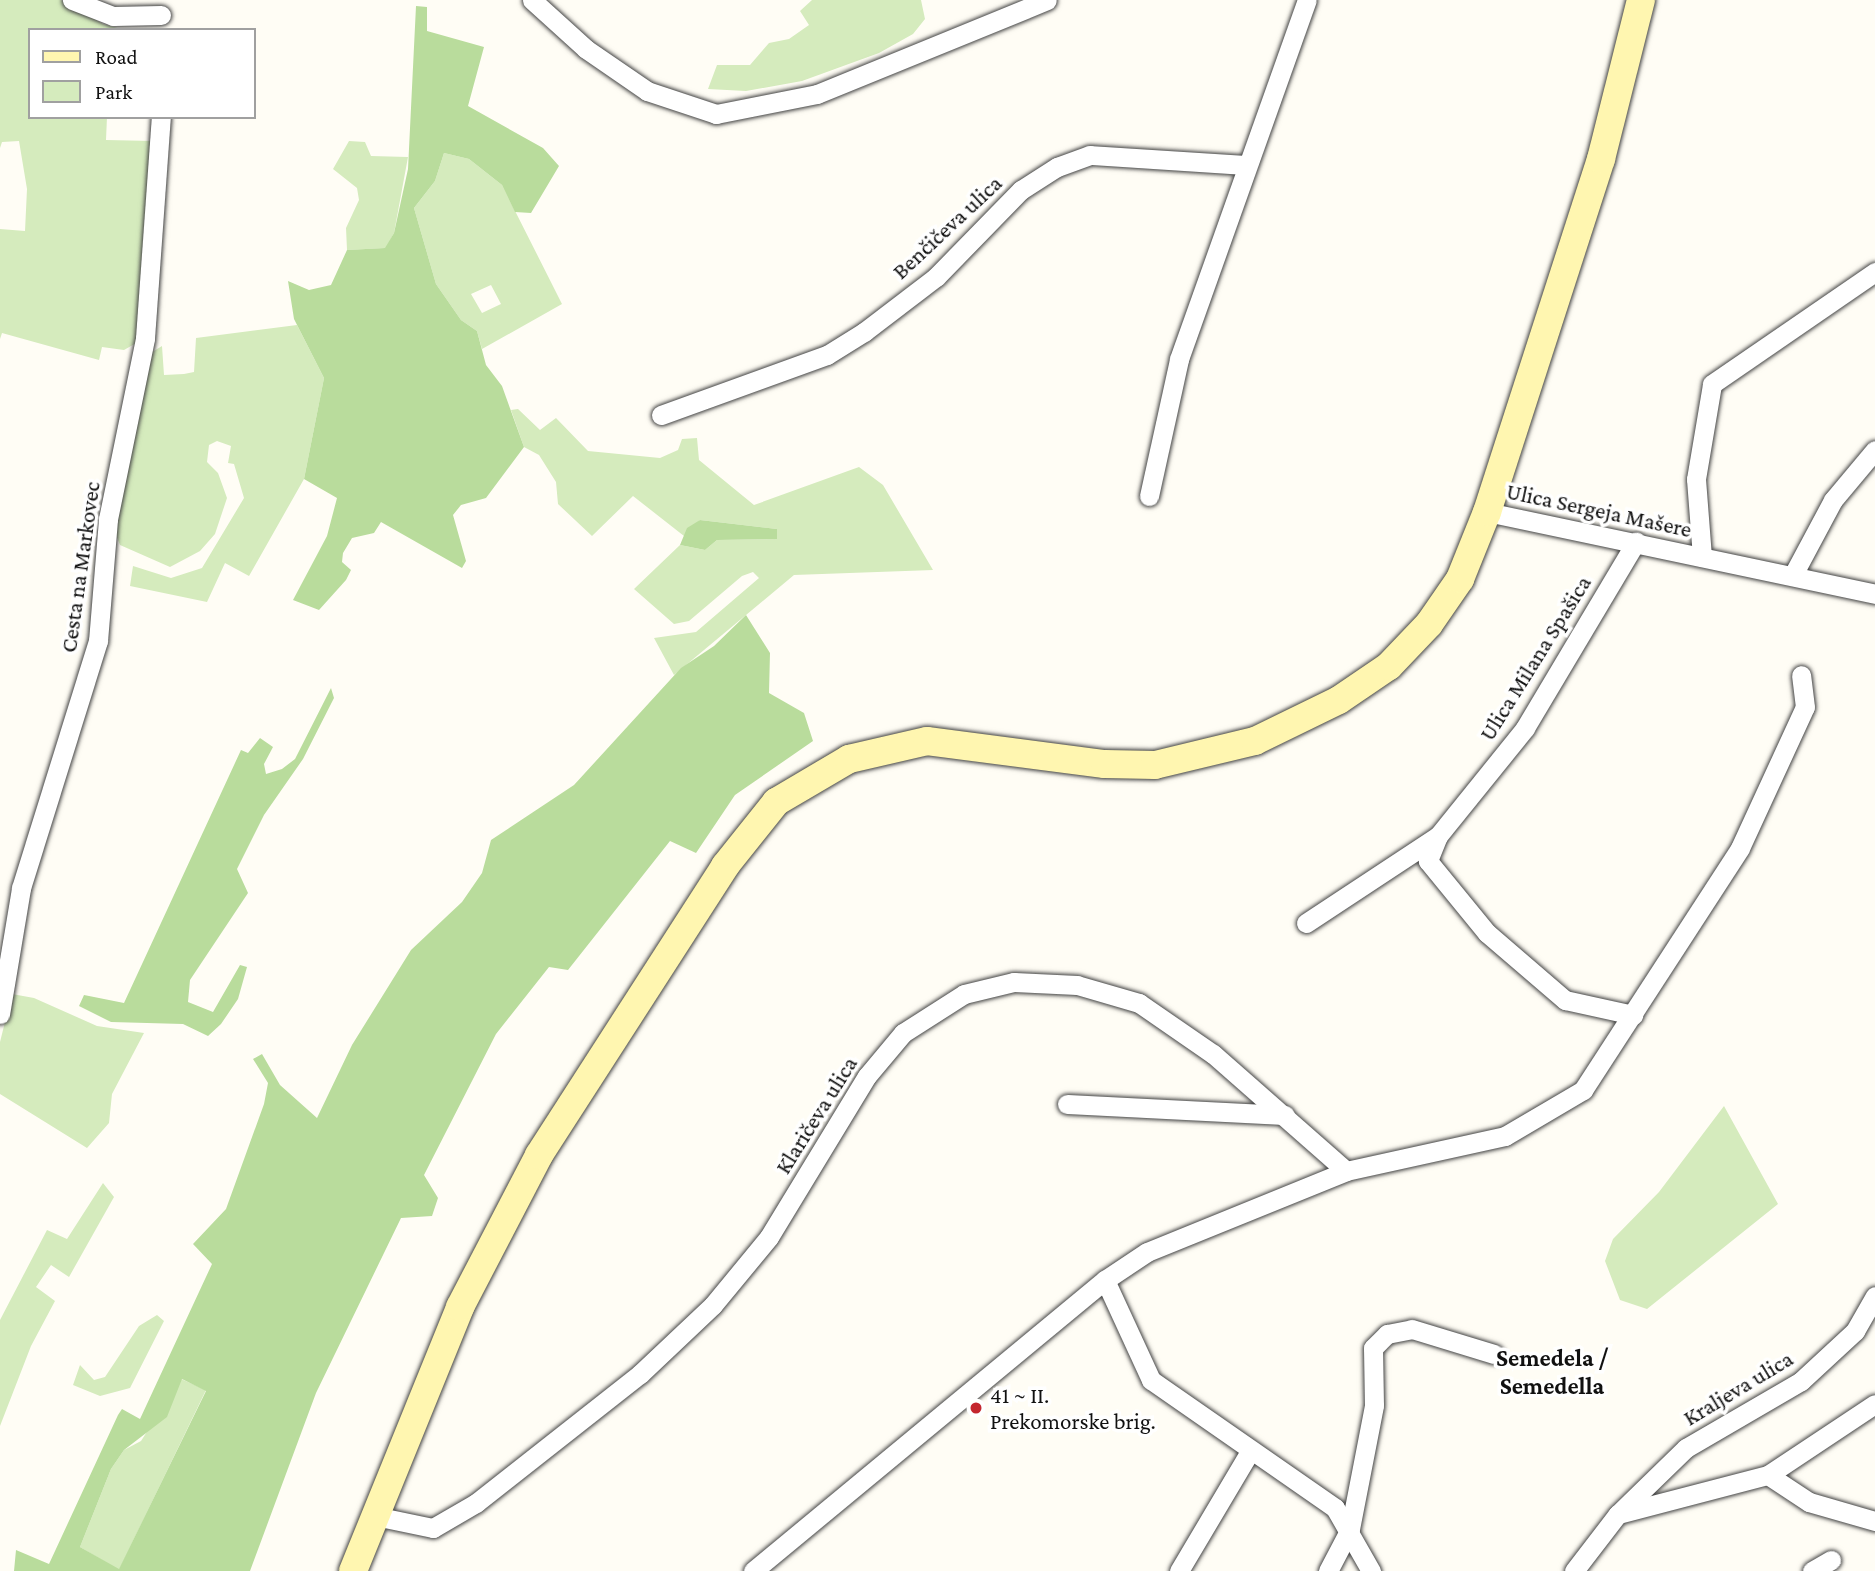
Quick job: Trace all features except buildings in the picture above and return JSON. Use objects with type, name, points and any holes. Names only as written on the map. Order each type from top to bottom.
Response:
[{"type":"street","points":[[72,0],[113,16],[161,15]]},
{"type":"street","points":[[532,0],[586,49],[647,91],[716,114],[817,94],[1047,0]]},
{"type":"street","points":[[1149,496],[1179,359],[1244,165],[1307,0]]},
{"type":"street","points":[[353,1571],[460,1307],[539,1155],[702,900],[776,802],[849,759],[927,741],[1143,765],[1255,741],[1339,700],[1389,666],[1429,624],[1460,579],[1487,512],[1601,159],[1641,0]]},
{"type":"street","name":"Cesta na Markovec","points":[[0,1014],[21,888],[98,641],[108,519],[145,338],[161,119]]},
{"type":"street","name":"Benčičeva ulica","points":[[661,415],[827,355],[864,332],[936,277],[1021,190],[1057,167],[1090,155],[1244,165]]},
{"type":"street","name":"Ulica Sergeja Mašere","points":[[1702,557],[1696,479],[1712,384],[1875,272]]},
{"type":"street","points":[[1793,575],[1833,500],[1875,450]]},
{"type":"street","name":"Ulica Sergeja Mašere","points":[[1487,512],[1875,594]]},
{"type":"street","name":"Ulica Milana Spašica","points":[[1306,923],[1438,836],[1525,728],[1636,542]]},
{"type":"street","points":[[753,1571],[1105,1280],[1147,1252],[1346,1171],[1505,1136],[1583,1090],[1740,848],[1805,707],[1801,675]]},
{"type":"street","points":[[1438,836],[1428,861],[1487,933],[1565,1000],[1633,1015]]},
{"type":"street","name":"Klaričeva ulica","points":[[374,1516],[433,1528],[476,1503],[640,1374],[713,1305],[769,1237],[867,1076],[904,1033],[964,994],[1014,982],[1077,985],[1139,1003],[1213,1054],[1346,1171]]},
{"type":"street","points":[[1067,1104],[1285,1115]]},
{"type":"street","points":[[1105,1280],[1151,1380],[1249,1453],[1309,1488],[1350,1529],[1371,1571]]},
{"type":"street","name":"Kraljeva ulica","points":[[1574,1571],[1617,1515],[1686,1448],[1801,1381],[1855,1331],[1875,1296]]},
{"type":"street","points":[[1328,1571],[1350,1529],[1374,1405],[1373,1348],[1387,1334],[1412,1329],[1494,1354]]},
{"type":"street","points":[[1617,1515],[1768,1475],[1875,1404]]},
{"type":"street","points":[[1180,1571],[1249,1453]]},
{"type":"street","points":[[1768,1475],[1809,1502],[1875,1521]]},
{"type":"street","points":[[1812,1571],[1830,1560]]},
{"type":"green space","points":[[0,0],[61,0],[103,24],[118,28],[28,28],[28,119],[107,119],[106,140],[153,141],[138,342],[124,350],[102,347],[99,360],[2,333],[0,339],[0,229],[25,231],[27,189],[19,141],[2,142],[0,148]]},
{"type":"green space","points":[[812,0],[921,0],[925,19],[913,34],[879,53],[802,81],[746,91],[708,89],[717,65],[750,65],[769,43],[789,39],[809,25],[800,11]]},
{"type":"green space","points":[[416,6],[427,7],[427,31],[484,47],[468,106],[543,148],[559,166],[531,213],[515,212],[502,185],[469,159],[444,153],[435,181],[414,208],[436,284],[461,320],[477,331],[486,365],[502,386],[524,447],[486,498],[461,505],[453,515],[466,561],[462,568],[381,522],[374,533],[352,538],[343,553],[342,562],[351,570],[346,580],[319,610],[293,600],[327,536],[337,498],[304,479],[324,378],[294,319],[288,281],[309,290],[331,285],[347,250],[385,248],[394,233],[408,169]]},
{"type":"green space","points":[[349,141],[365,142],[371,156],[408,157],[394,233],[386,248],[347,250],[346,228],[359,200],[357,188],[333,169]]},
{"type":"green space","points":[[444,153],[469,159],[502,185],[562,304],[482,349],[477,331],[461,320],[436,284],[414,208],[435,181]],"holes":[[[491,285],[501,304],[482,313],[471,294]]]},
{"type":"green space","points":[[297,325],[324,378],[304,479],[249,576],[225,563],[207,602],[130,586],[133,566],[171,578],[202,568],[244,498],[234,464],[228,463],[231,446],[217,441],[209,445],[207,462],[218,473],[227,498],[215,534],[200,551],[170,567],[120,545],[113,527],[149,354],[162,346],[164,375],[184,374],[194,372],[196,338]]},
{"type":"green space","points":[[518,409],[540,430],[556,418],[588,451],[660,458],[678,450],[682,439],[697,438],[699,460],[754,505],[859,467],[883,485],[933,570],[794,575],[674,675],[654,638],[696,632],[759,578],[753,572],[742,576],[689,621],[674,624],[634,589],[680,545],[705,550],[717,540],[776,539],[777,529],[700,520],[684,536],[633,496],[592,536],[558,504],[556,482],[539,455],[524,447],[511,410]]},
{"type":"green space","points":[[700,520],[777,529],[777,539],[717,540],[705,550],[680,545],[687,528]]},
{"type":"green space","points":[[746,615],[770,653],[769,693],[804,713],[813,741],[735,795],[696,853],[670,841],[568,970],[549,967],[496,1034],[424,1175],[438,1198],[432,1216],[401,1218],[316,1393],[250,1571],[14,1571],[16,1550],[49,1564],[118,1415],[122,1409],[140,1419],[212,1264],[193,1244],[226,1209],[264,1104],[268,1083],[253,1059],[262,1054],[280,1085],[317,1118],[352,1045],[411,950],[462,902],[482,873],[491,840],[574,785],[681,668],[714,646]],"holes":[[[182,1379],[206,1391],[119,1569],[80,1547],[111,1469],[124,1450],[167,1417]]]},
{"type":"green space","points":[[331,688],[334,698],[303,759],[264,815],[237,869],[248,893],[190,980],[188,1002],[213,1012],[240,965],[247,967],[238,999],[221,1024],[208,1036],[183,1024],[111,1022],[79,1006],[84,995],[124,1003],[241,750],[248,753],[260,738],[273,747],[264,764],[266,774],[282,769],[295,759]]},
{"type":"green space","points":[[12,994],[34,998],[97,1026],[144,1033],[112,1094],[109,1123],[87,1148],[0,1094],[0,1042]]},
{"type":"green space","points":[[1724,1106],[1778,1204],[1647,1309],[1620,1300],[1605,1261],[1613,1239],[1659,1192]]},
{"type":"green space","points":[[103,1183],[114,1197],[69,1277],[51,1265],[36,1287],[55,1301],[31,1346],[0,1426],[0,1320],[47,1230],[67,1239]]},
{"type":"green space","points":[[157,1315],[164,1321],[130,1388],[100,1396],[73,1385],[80,1365],[94,1380],[105,1377],[139,1326]]},
{"type":"green space","points":[[181,1379],[206,1390],[119,1570],[80,1547],[111,1469],[124,1450],[141,1441]]},
{"type":"place","name":"41 ~ II. Prekomorske brig.","points":[[976,1408]]},
{"type":"district","name":"Semedela / Semedella","points":[[1552,1372]]}]
